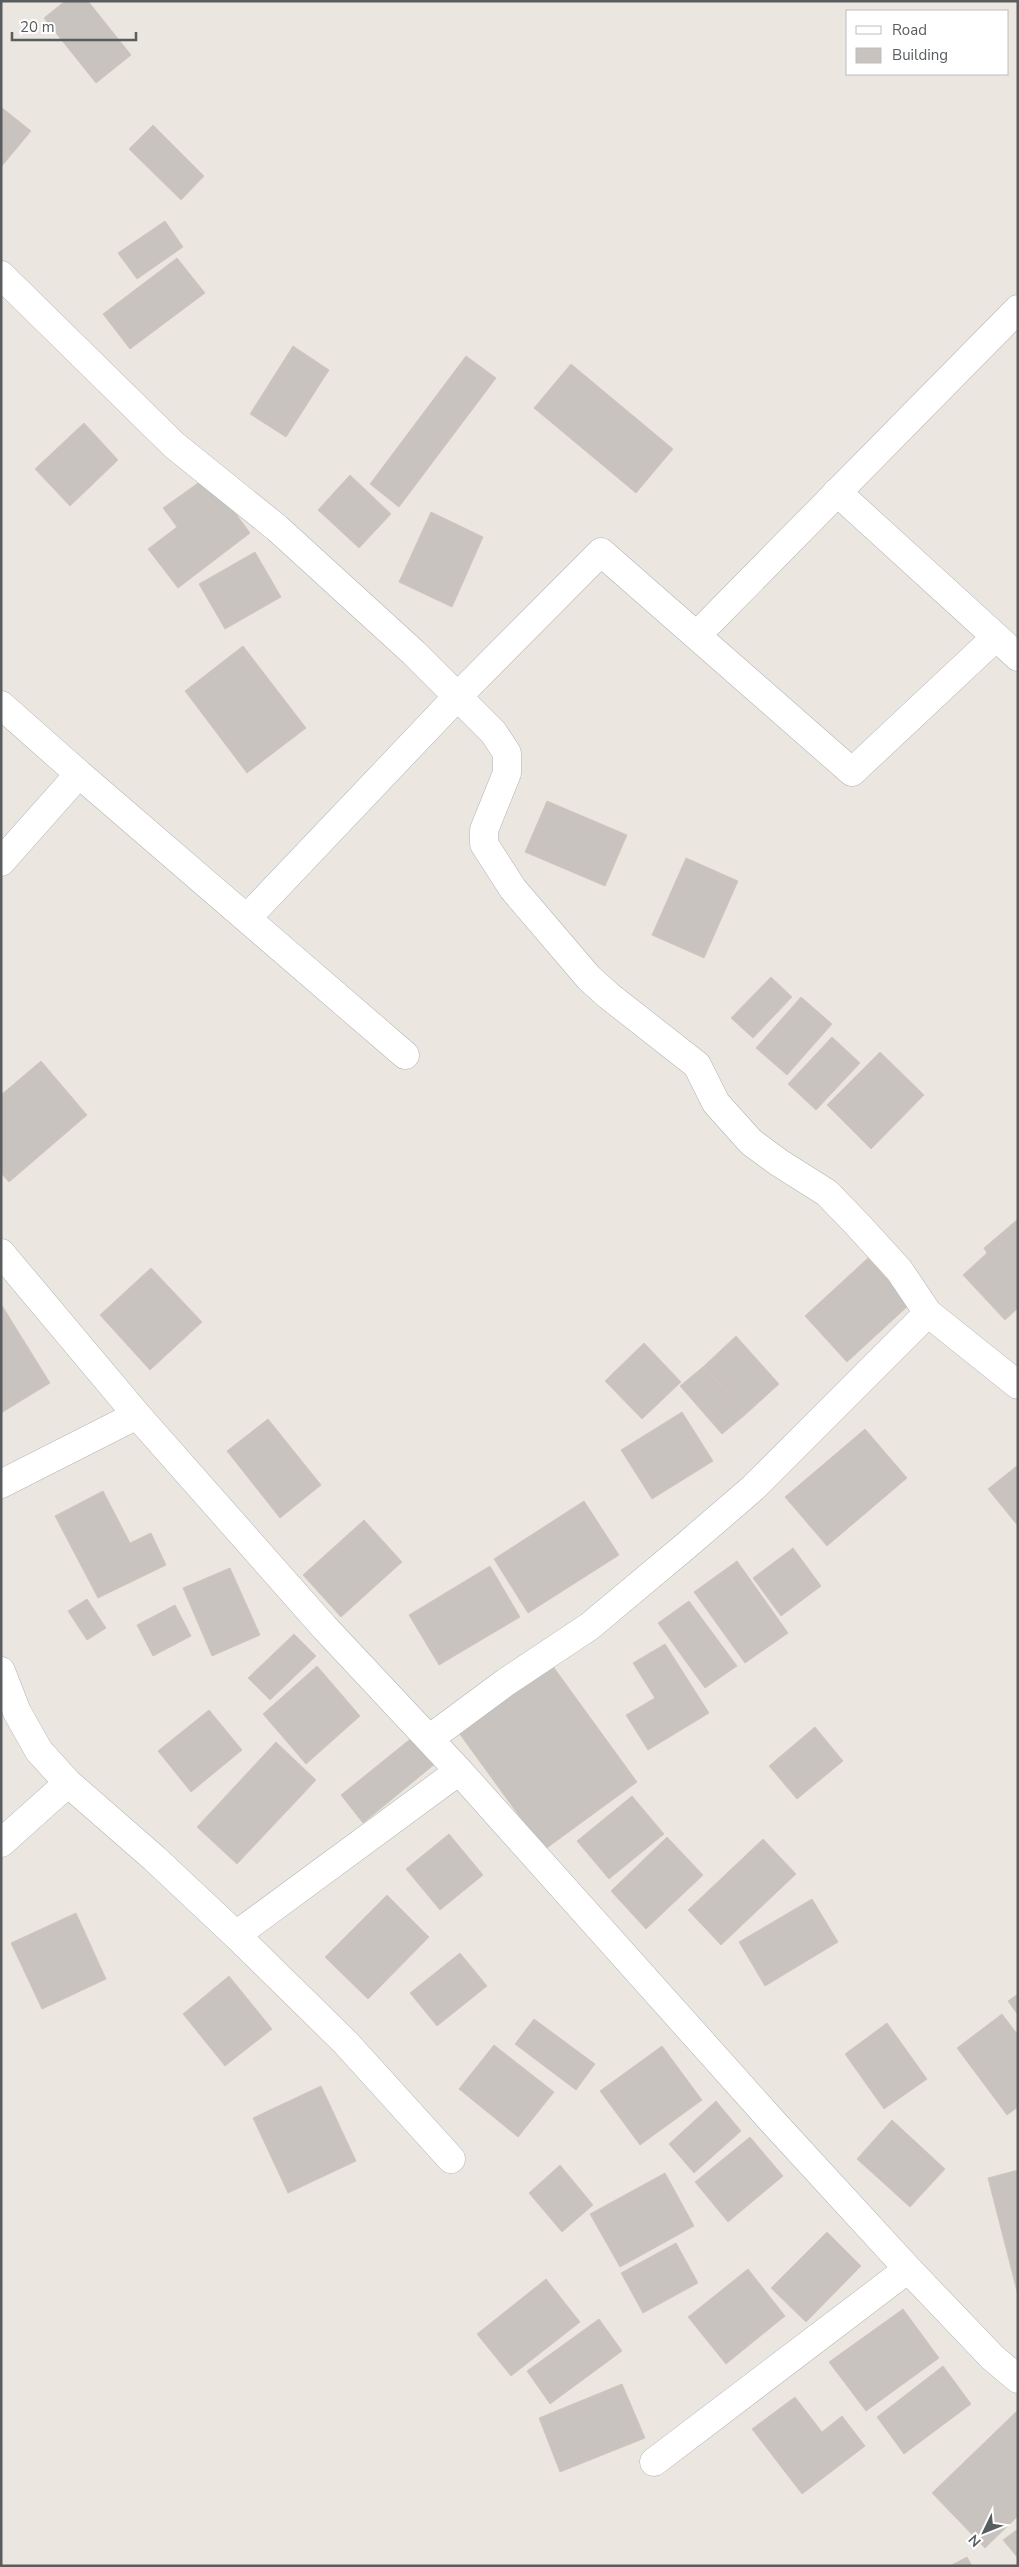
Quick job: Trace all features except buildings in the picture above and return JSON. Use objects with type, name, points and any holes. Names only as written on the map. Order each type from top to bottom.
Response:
[{"type":"street","points":[[1,275],[174,445],[277,528],[414,653],[493,732],[507,753],[507,773],[484,830],[484,844],[513,889],[602,990],[665,1043],[697,1065],[716,1104],[751,1142],[778,1162],[827,1193],[899,1270],[928,1313],[1018,1384]]},
{"type":"street","points":[[697,635],[1018,309]]},
{"type":"street","points":[[838,492],[1018,657]]},
{"type":"street","points":[[247,918],[457,697],[601,552],[852,772],[996,637]]},
{"type":"street","points":[[1,705],[405,1055]]},
{"type":"street","points":[[1,862],[79,774]]},
{"type":"street","points":[[1,1253],[137,1415],[325,1628],[459,1771],[779,2129],[908,2270],[992,2357],[1018,2379]]},
{"type":"street","points":[[428,1739],[506,1682],[590,1626],[688,1544],[753,1488],[928,1313]]},
{"type":"street","points":[[1,1484],[137,1415]]},
{"type":"street","points":[[1,1670],[17,1712],[39,1751],[68,1783],[154,1858],[236,1935],[346,2043],[451,2159]]},
{"type":"street","points":[[236,1935],[459,1771]]},
{"type":"street","points":[[1,1843],[68,1783]]},
{"type":"street","points":[[654,2462],[908,2270]]}]
